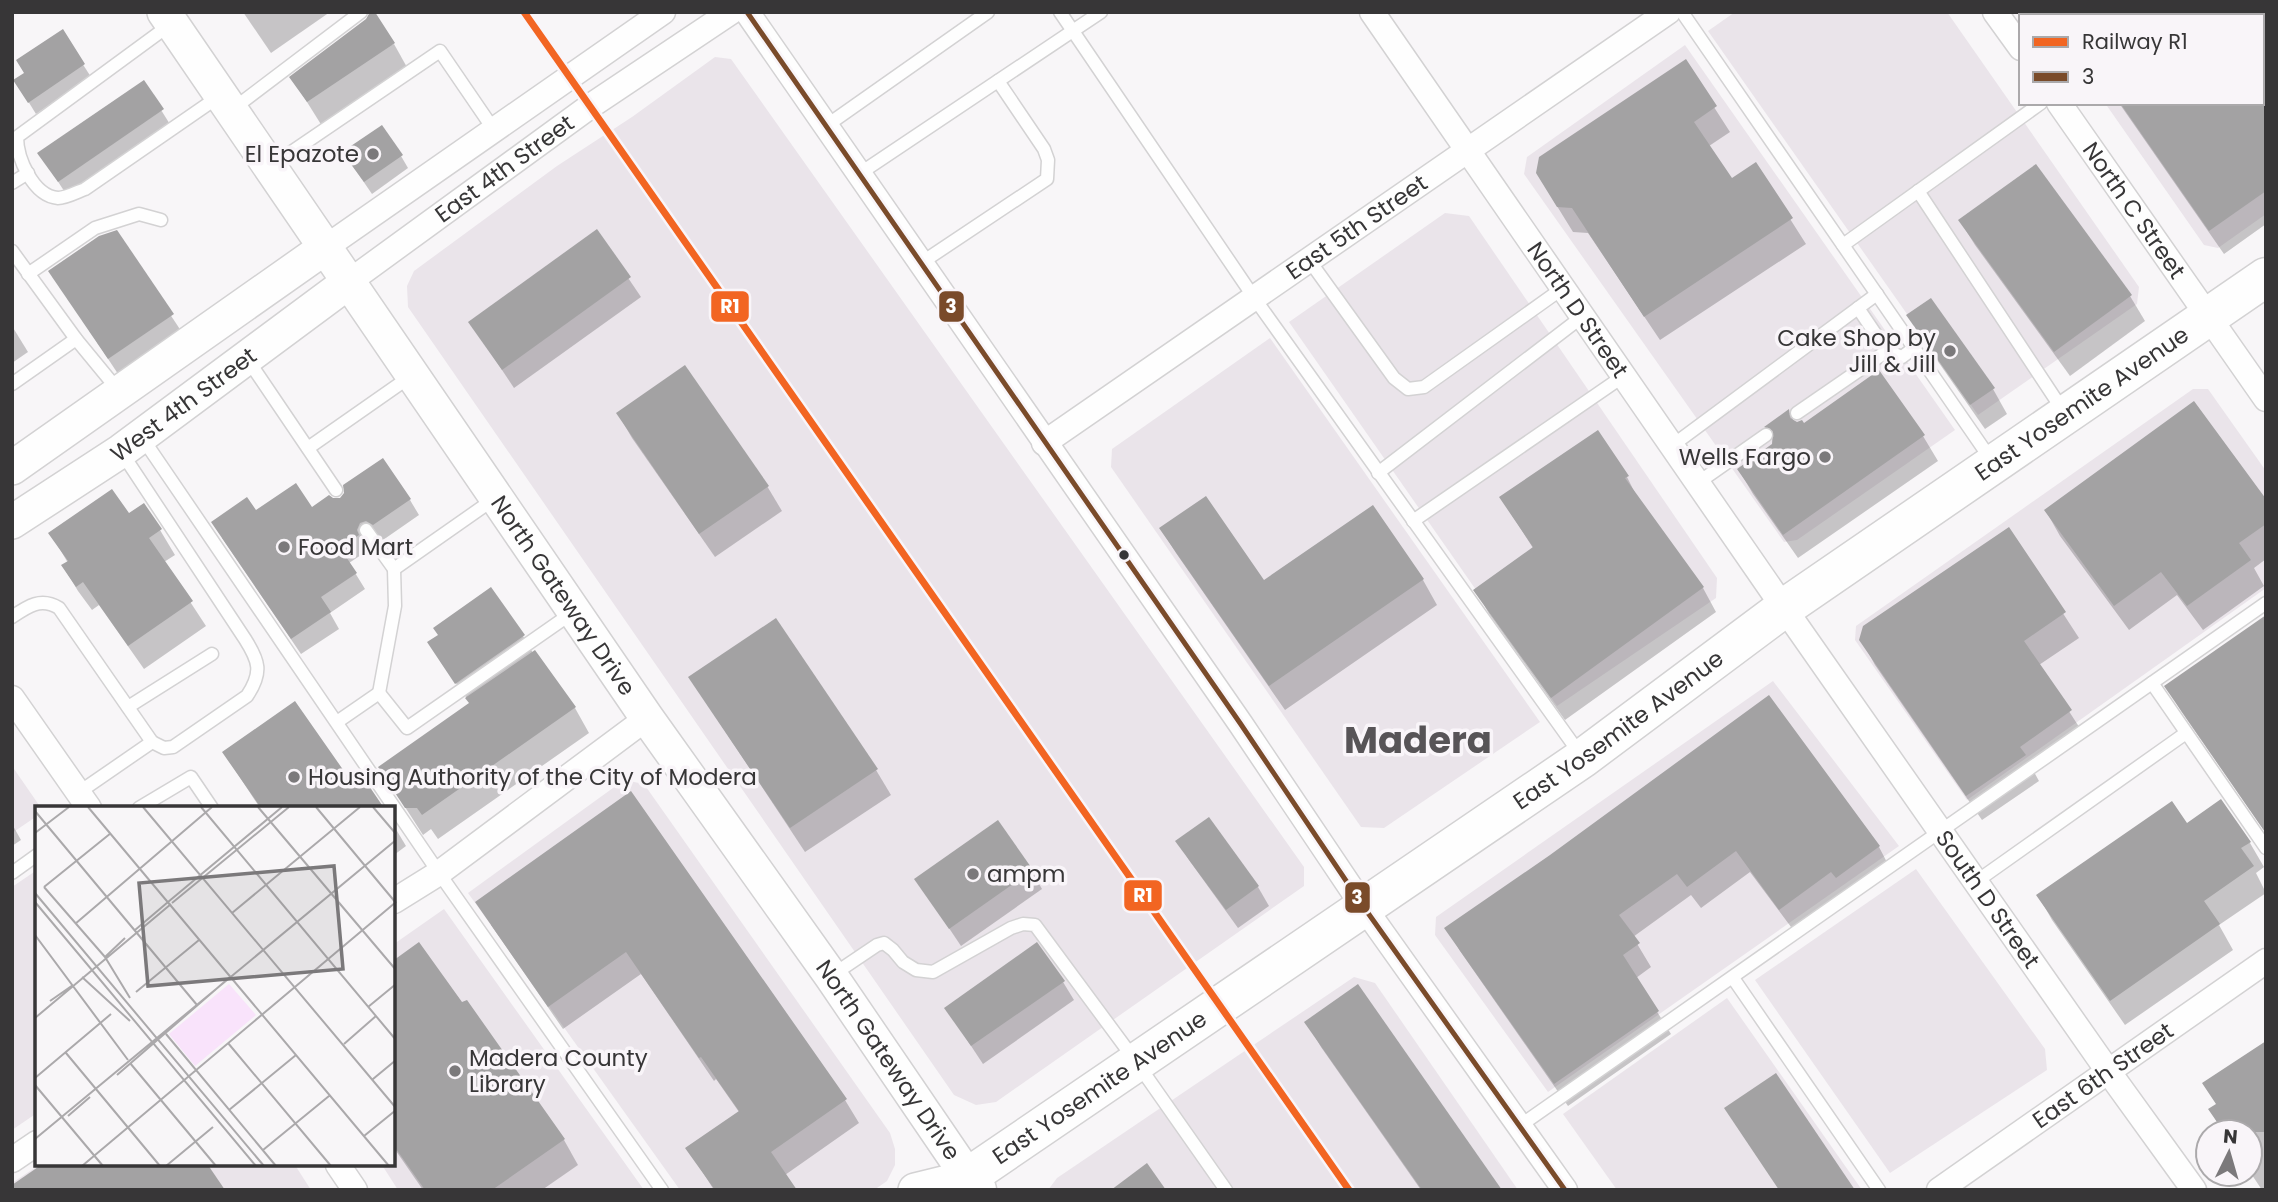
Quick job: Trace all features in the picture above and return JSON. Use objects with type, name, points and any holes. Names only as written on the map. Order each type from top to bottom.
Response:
[{"type":"main road","name":"North Gateway Drive","points":[[168,18],[648,718],[831,976],[968,1185]]},
{"type":"main road","name":"West 4th Street","points":[[12,468],[326,247]]},
{"type":"main road","name":"East Yosemite Avenue","points":[[968,1185],[1137,1063],[1363,906],[1583,758],[1784,608],[2266,277]]},
{"type":"main road","name":"West 4th Street","points":[[12,522],[131,444],[350,281]]},
{"type":"main road","points":[[915,1190],[968,1185]]},
{"type":"street","name":"East 4th Street","points":[[326,247],[663,12]]},
{"type":"street","name":"East 4th Street","points":[[350,281],[589,107],[731,12]]},
{"type":"street","points":[[747,12],[1240,723],[1363,906],[1565,1190]]},
{"type":"street","name":"North D Street","points":[[1372,12],[1625,374],[1784,608]]},
{"type":"street","name":"East 5th Street","points":[[1044,443],[1668,12]]},
{"type":"street","points":[[1995,12],[2019,45]]},
{"type":"street","name":"North C Street","points":[[2060,105],[2266,399]]},
{"type":"street","name":"South D Street","points":[[1784,608],[2194,1190]]},
{"type":"street","points":[[12,698],[84,801]]},
{"type":"street","points":[[396,900],[439,873],[648,718]]},
{"type":"street","name":"East 6th Street","points":[[1939,1190],[2266,961]]},
{"type":"street","points":[[12,1160],[35,1144]]},
{"type":"street","points":[[339,1167],[355,1190]]},
{"type":"lane","points":[[168,18],[17,136],[17,150],[28,173],[44,194],[60,198],[85,189],[227,102],[361,12]]},
{"type":"lane","points":[[826,126],[988,12]]},
{"type":"lane","points":[[1060,12],[1255,299],[1583,758]]},
{"type":"lane","points":[[859,174],[1101,12]]},
{"type":"lane","points":[[1682,12],[1994,465]]},
{"type":"lane","points":[[270,166],[440,51],[494,130]]},
{"type":"lane","points":[[921,263],[1047,179],[1048,160],[1044,149],[998,81]]},
{"type":"lane","points":[[1843,245],[2038,105]]},
{"type":"lane","points":[[12,183],[28,173]]},
{"type":"lane","points":[[1918,191],[2067,415]]},
{"type":"lane","points":[[28,274],[96,228],[139,214],[161,219]]},
{"type":"lane","points":[[12,251],[76,339],[120,393]]},
{"type":"lane","points":[[1309,260],[1394,378],[1408,389],[1424,387],[1563,288]]},
{"type":"lane","points":[[1673,445],[1877,294]]},
{"type":"lane","points":[[1858,308],[1887,351],[1902,357],[1914,348]]},
{"type":"lane","points":[[1378,473],[1583,316]]},
{"type":"lane","points":[[12,384],[76,339]]},
{"type":"lane","points":[[1799,416],[1809,404],[1887,351]]},
{"type":"lane","points":[[247,359],[336,490]]},
{"type":"lane","points":[[308,448],[414,374]]},
{"type":"lane","points":[[1413,521],[1625,374]]},
{"type":"lane","points":[[1699,482],[1765,439]]},
{"type":"lane","points":[[131,444],[337,722],[394,806]]},
{"type":"lane","points":[[12,617],[39,601],[59,608],[152,742],[164,748],[173,747],[247,696],[258,671],[256,656],[131,444]]},
{"type":"lane","points":[[394,569],[497,496]]},
{"type":"lane","points":[[337,722],[379,693],[395,606],[394,569],[366,530]]},
{"type":"lane","points":[[1521,1125],[2266,603]]},
{"type":"lane","points":[[379,693],[407,728],[575,611]]},
{"type":"lane","points":[[128,707],[212,654]]},
{"type":"lane","points":[[2151,683],[2266,848]]},
{"type":"lane","points":[[1977,881],[2186,733]]},
{"type":"lane","points":[[84,801],[152,742]]},
{"type":"lane","points":[[142,806],[191,776],[211,806]]},
{"type":"lane","points":[[396,809],[663,1190]]},
{"type":"lane","points":[[12,873],[35,856]]},
{"type":"lane","points":[[831,976],[884,943],[903,962],[916,970],[933,972],[1011,928],[1023,924],[1035,925],[1226,1190]]},
{"type":"lane","points":[[1733,978],[1879,1190]]},
{"type":"shaded area","points":[[1735,12],[1947,12],[2139,287],[2137,304],[1978,415],[1708,31]]},
{"type":"shaded area","points":[[2041,12],[2266,12],[2266,214],[2218,248],[2204,245],[2106,105],[2264,105],[2264,14]]},
{"type":"shaded area","points":[[1685,45],[1955,430],[1797,540],[1784,542],[1524,174],[1527,157]]},
{"type":"shaded area","points":[[715,57],[731,59],[1304,867],[1304,886],[996,1102],[976,1105],[954,1095],[408,307],[407,286],[414,271],[557,166],[632,117]]},
{"type":"shaded area","points":[[1445,213],[1469,216],[1717,578],[1716,598],[1557,706],[1289,322]]},
{"type":"shaded area","points":[[1270,338],[1540,722],[1384,828],[1361,827],[1111,467],[1112,449]]},
{"type":"shaded area","points":[[2193,389],[2208,389],[2266,471],[2266,588],[1967,800],[1855,640],[1856,626]]},
{"type":"shaded area","points":[[1773,681],[1899,846],[1548,1092],[1435,935],[1436,917]]},
{"type":"shaded area","points":[[12,766],[40,806],[35,806],[35,817],[12,833]]},
{"type":"shaded area","points":[[624,780],[644,784],[890,1133],[895,1149],[895,1165],[887,1181],[874,1190],[680,1190],[468,893]]},
{"type":"shaded area","points":[[1916,869],[2045,1049],[2047,1070],[1890,1173],[1755,980]]},
{"type":"shaded area","points":[[35,871],[35,1114],[12,1130],[12,887]]},
{"type":"shaded area","name":"Madera County Library","points":[[444,909],[644,1190],[398,1190],[383,1167],[396,1167],[396,943]]},
{"type":"shaded area","points":[[1354,977],[1375,983],[1518,1190],[1048,1190],[1057,1178]]},
{"type":"shaded area","points":[[1727,998],[1862,1190],[1617,1190],[1563,1114]]},
{"type":"shaded area","points":[[36,1167],[296,1167],[311,1190],[12,1190],[12,1183]]},
{"type":"building","points":[[370,12],[375,12],[395,43],[307,102],[289,77],[366,19]]},
{"type":"building","points":[[63,29],[85,64],[28,103],[13,80],[24,73],[16,60]]},
{"type":"building","points":[[1686,59],[1717,106],[1694,122],[1732,178],[1756,162],[1793,218],[1644,317],[1572,208],[1557,207],[1536,173],[1539,157]]},
{"type":"building","points":[[144,80],[164,109],[58,182],[37,153]]},
{"type":"building","points":[[2266,103],[2266,191],[2209,231],[2121,105]]},
{"type":"building","name":"El Epazote","points":[[382,125],[403,155],[364,182],[342,152]]},
{"type":"building","points":[[2036,164],[2132,295],[2054,352],[1958,220]]},
{"type":"building","points":[[597,229],[631,277],[502,370],[468,322]]},
{"type":"building","points":[[117,230],[174,314],[108,359],[48,271],[99,236]]},
{"type":"building","name":"Cake Shop by Jill & Jill","points":[[1931,298],[1995,388],[1970,405],[1906,315]]},
{"type":"building","points":[[685,365],[769,486],[699,534],[616,413]]},
{"type":"building","name":"Wells Fargo","points":[[1879,370],[1925,435],[1783,535],[1737,469],[1772,444],[1773,431],[1764,427],[1789,409],[1790,418],[1797,422],[1802,420],[1804,423]]},
{"type":"building","points":[[2194,401],[2266,499],[2266,524],[2239,543],[2251,560],[2187,606],[2161,572],[2114,606],[2044,510]]},
{"type":"building","points":[[1598,430],[1629,476],[1625,478],[1704,587],[1551,698],[1473,590],[1533,547],[1499,497]]},
{"type":"building","name":"Food Mart","points":[[383,458],[411,499],[373,525],[366,521],[360,523],[357,530],[359,535],[340,548],[357,573],[321,597],[331,612],[291,639],[211,522],[247,497],[256,510],[296,483],[312,507],[329,495],[340,498],[344,493],[343,485]]},
{"type":"building","points":[[112,489],[129,513],[144,503],[162,529],[149,538],[193,601],[128,646],[83,582],[76,587],[61,565],[68,561],[48,533]]},
{"type":"building","points":[[1206,496],[1264,580],[1373,505],[1424,579],[1269,686],[1159,528]]},
{"type":"building","points":[[2009,527],[2066,612],[2024,641],[2072,710],[2020,747],[2026,755],[1966,796],[1859,640],[1863,626]]},
{"type":"building","points":[[491,587],[525,635],[455,684],[427,642],[438,635],[433,628]]},
{"type":"building","points":[[2266,615],[2266,831],[2265,832],[2164,686]]},
{"type":"building","points":[[776,618],[878,769],[790,828],[688,677]]},
{"type":"building","points":[[535,650],[576,707],[422,815],[417,808],[405,808],[378,767],[469,703],[465,698]]},
{"type":"building","points":[[1769,695],[1880,846],[1836,878],[1831,872],[1779,910],[1736,851],[1687,887],[1677,874],[1619,915],[1640,943],[1623,955],[1659,1011],[1554,1084],[1444,928],[1550,855]]},
{"type":"building","name":"Housing Authority of the City of Modera","points":[[295,701],[353,784],[363,777],[383,806],[260,806],[222,752]]},
{"type":"building","points":[[631,791],[847,1099],[771,1152],[797,1190],[715,1190],[685,1148],[739,1111],[626,952],[548,1007],[475,902]]},
{"type":"building","points":[[2221,799],[2251,842],[2241,848],[2254,866],[2204,901],[2220,924],[2110,1001],[2036,895],[2172,801],[2187,823]]},
{"type":"building","points":[[1209,817],[1259,886],[1226,910],[1175,841]]},
{"type":"building","name":"ampm","points":[[998,820],[1033,870],[949,929],[914,879]]},
{"type":"building","name":"Madera County Library","points":[[419,942],[462,1002],[467,1000],[565,1139],[492,1190],[425,1190],[396,1149],[396,959]]},
{"type":"building","points":[[1037,942],[1065,981],[971,1046],[944,1008]]},
{"type":"building","points":[[1358,984],[1502,1190],[1422,1190],[1304,1022]]},
{"type":"building","points":[[2266,1041],[2266,1132],[2264,1118],[2214,1118],[2208,1109],[2216,1104],[2202,1083]]},
{"type":"building","points":[[1776,1073],[1855,1190],[1779,1190],[1724,1108]]},
{"type":"building","points":[[1147,1163],[1166,1190],[1111,1190]]},
{"type":"building","points":[[38,1167],[209,1167],[225,1190],[12,1190],[12,1185]]},
{"type":"rail line","name":"R1","points":[[524,12],[1349,1190]]},
{"type":"transit line","name":"3","points":[[747,12],[1240,723],[1363,906],[1565,1190]]},
{"type":"place","name":"El Epazote","points":[[373,154]]},
{"type":"place","name":"Cake Shop by Jill & Jill","points":[[1950,351]]},
{"type":"place","name":"Wells Fargo","points":[[1825,457]]},
{"type":"place","name":"Food Mart","points":[[284,547]]},
{"type":"place","name":"Housing Authority of the City of Modera","points":[[294,777]]},
{"type":"place","name":"ampm","points":[[973,874]]},
{"type":"place","name":"Madera County Library","points":[[455,1071]]},
{"type":"district","name":"Madera","points":[[1418,740]]}]
